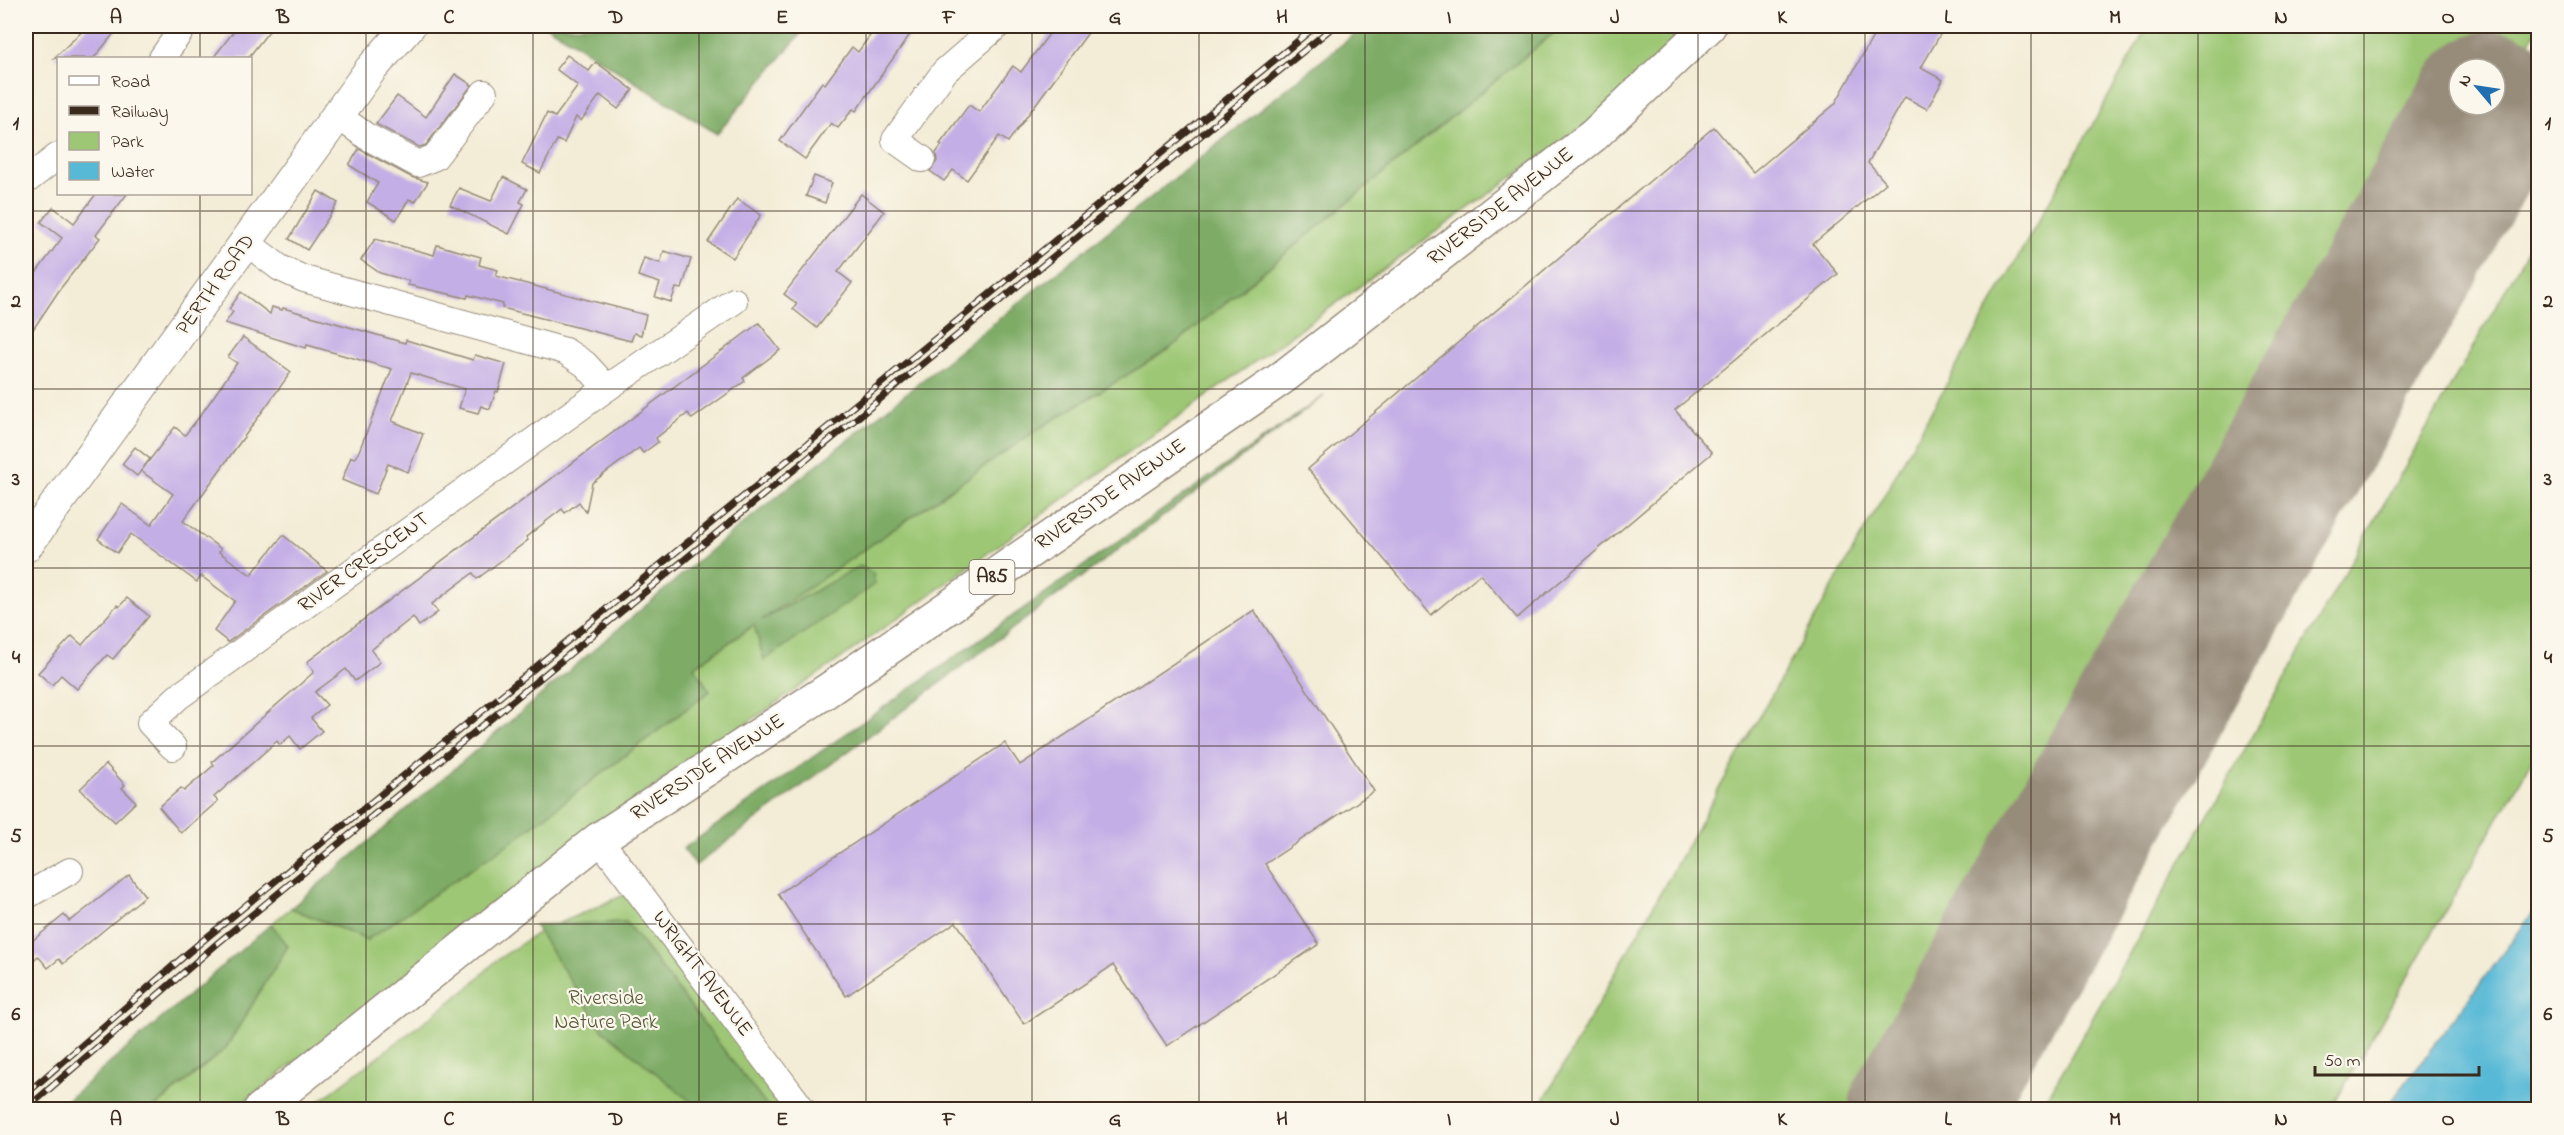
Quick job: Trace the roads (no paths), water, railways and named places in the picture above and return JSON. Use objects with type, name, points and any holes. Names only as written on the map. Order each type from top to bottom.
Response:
[{"type":"main road","name":"RIVERSIDE AVENUE","points":[[260,1110],[599,839],[825,692],[1282,378],[1594,135],[1709,26]]},
{"type":"street","points":[[163,57],[184,26]]},
{"type":"street","name":"PERTH ROAD","points":[[26,546],[371,69],[409,26]]},
{"type":"street","points":[[922,159],[895,140],[945,71],[996,26]]},
{"type":"street","points":[[338,116],[366,136],[418,165],[435,157],[484,93]]},
{"type":"street","points":[[26,181],[57,157]]},
{"type":"street","points":[[246,242],[280,268],[304,279],[565,351],[585,364],[607,388]]},
{"type":"street","name":"RIVER CRESCENT","points":[[173,747],[150,723],[178,697],[607,388],[734,301]]},
{"type":"street","name":"WRIGHT AVENUE","points":[[599,839],[803,1110]]},
{"type":"street","points":[[26,895],[70,871]]},
{"type":"water","points":[[2538,906],[2538,1109],[2386,1109]]},
{"type":"railway","points":[[26,1094],[189,952],[1316,26]]},
{"type":"railway","points":[[26,1109],[219,942],[1334,26]]},
{"type":"park label","name":"Riverside Nature Park","points":[[606,1011]]}]
